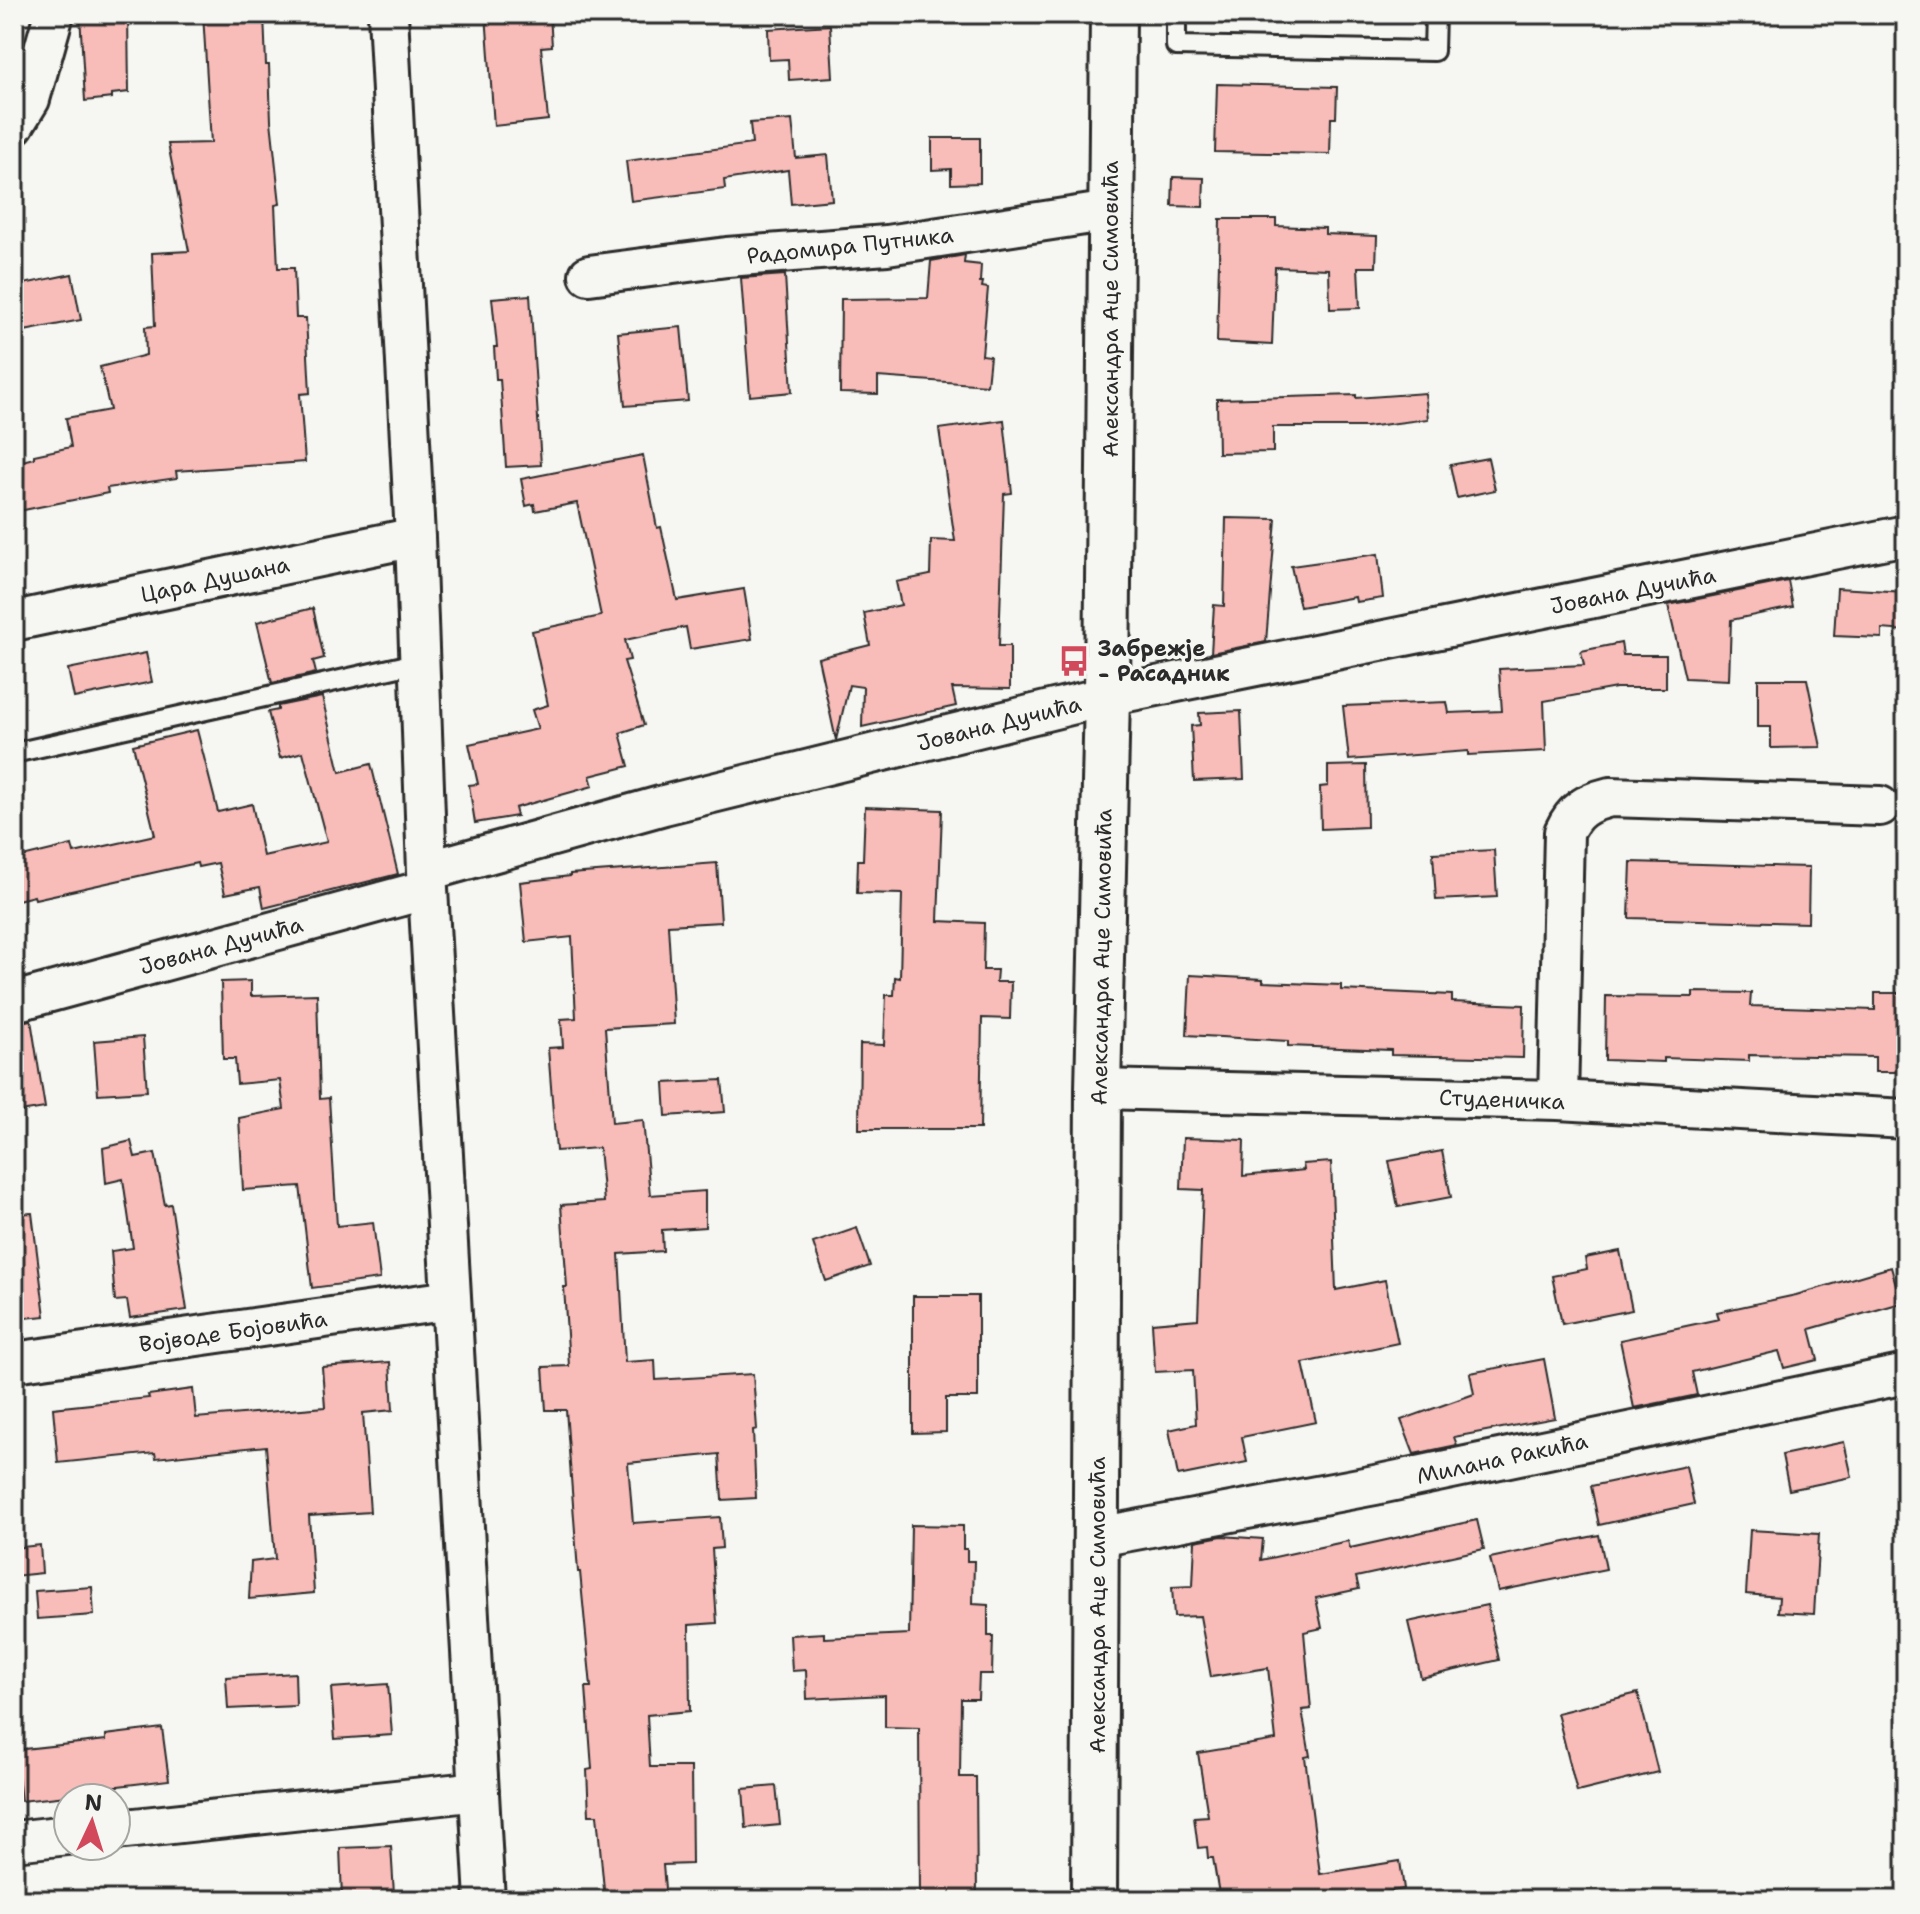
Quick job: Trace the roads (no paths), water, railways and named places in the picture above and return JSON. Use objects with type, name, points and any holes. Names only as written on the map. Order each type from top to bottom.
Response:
[{"type":"street","points":[[14,125],[30,99],[54,14]]},
{"type":"street","points":[[388,14],[421,662],[428,880],[485,1900]]},
{"type":"street","name":"Александра Аце Симовића","points":[[1094,1900],[1098,1089],[1107,696],[1113,14]]},
{"type":"street","name":"Радомира Путника","points":[[589,275],[727,257],[887,245],[1111,211]]},
{"type":"street","name":"Јована Дучића","points":[[14,1002],[428,880],[664,805],[1107,696],[1906,535]]},
{"type":"street","name":"Цара Душана","points":[[14,621],[415,537]]},
{"type":"street","points":[[1558,1100],[1564,832],[1571,817],[1587,802],[1610,797],[1880,806]]},
{"type":"street","name":"Студеничка","points":[[1098,1089],[1558,1100],[1906,1119]]},
{"type":"street","name":"Војводе Бојовића","points":[[14,1362],[451,1300]]},
{"type":"street","name":"Милана Ракића","points":[[1098,1537],[1375,1485],[1906,1374]]},
{"type":"street","points":[[132,1828],[479,1791]]},
{"type":"street","points":[[14,1841],[52,1837]]},
{"type":"lane","points":[[1176,14],[1176,46],[1434,51],[1435,14]]},
{"type":"lane","points":[[14,753],[421,662]]},
{"type":"place","name":"Забрежје - Расадник","points":[[1074,661]]}]
